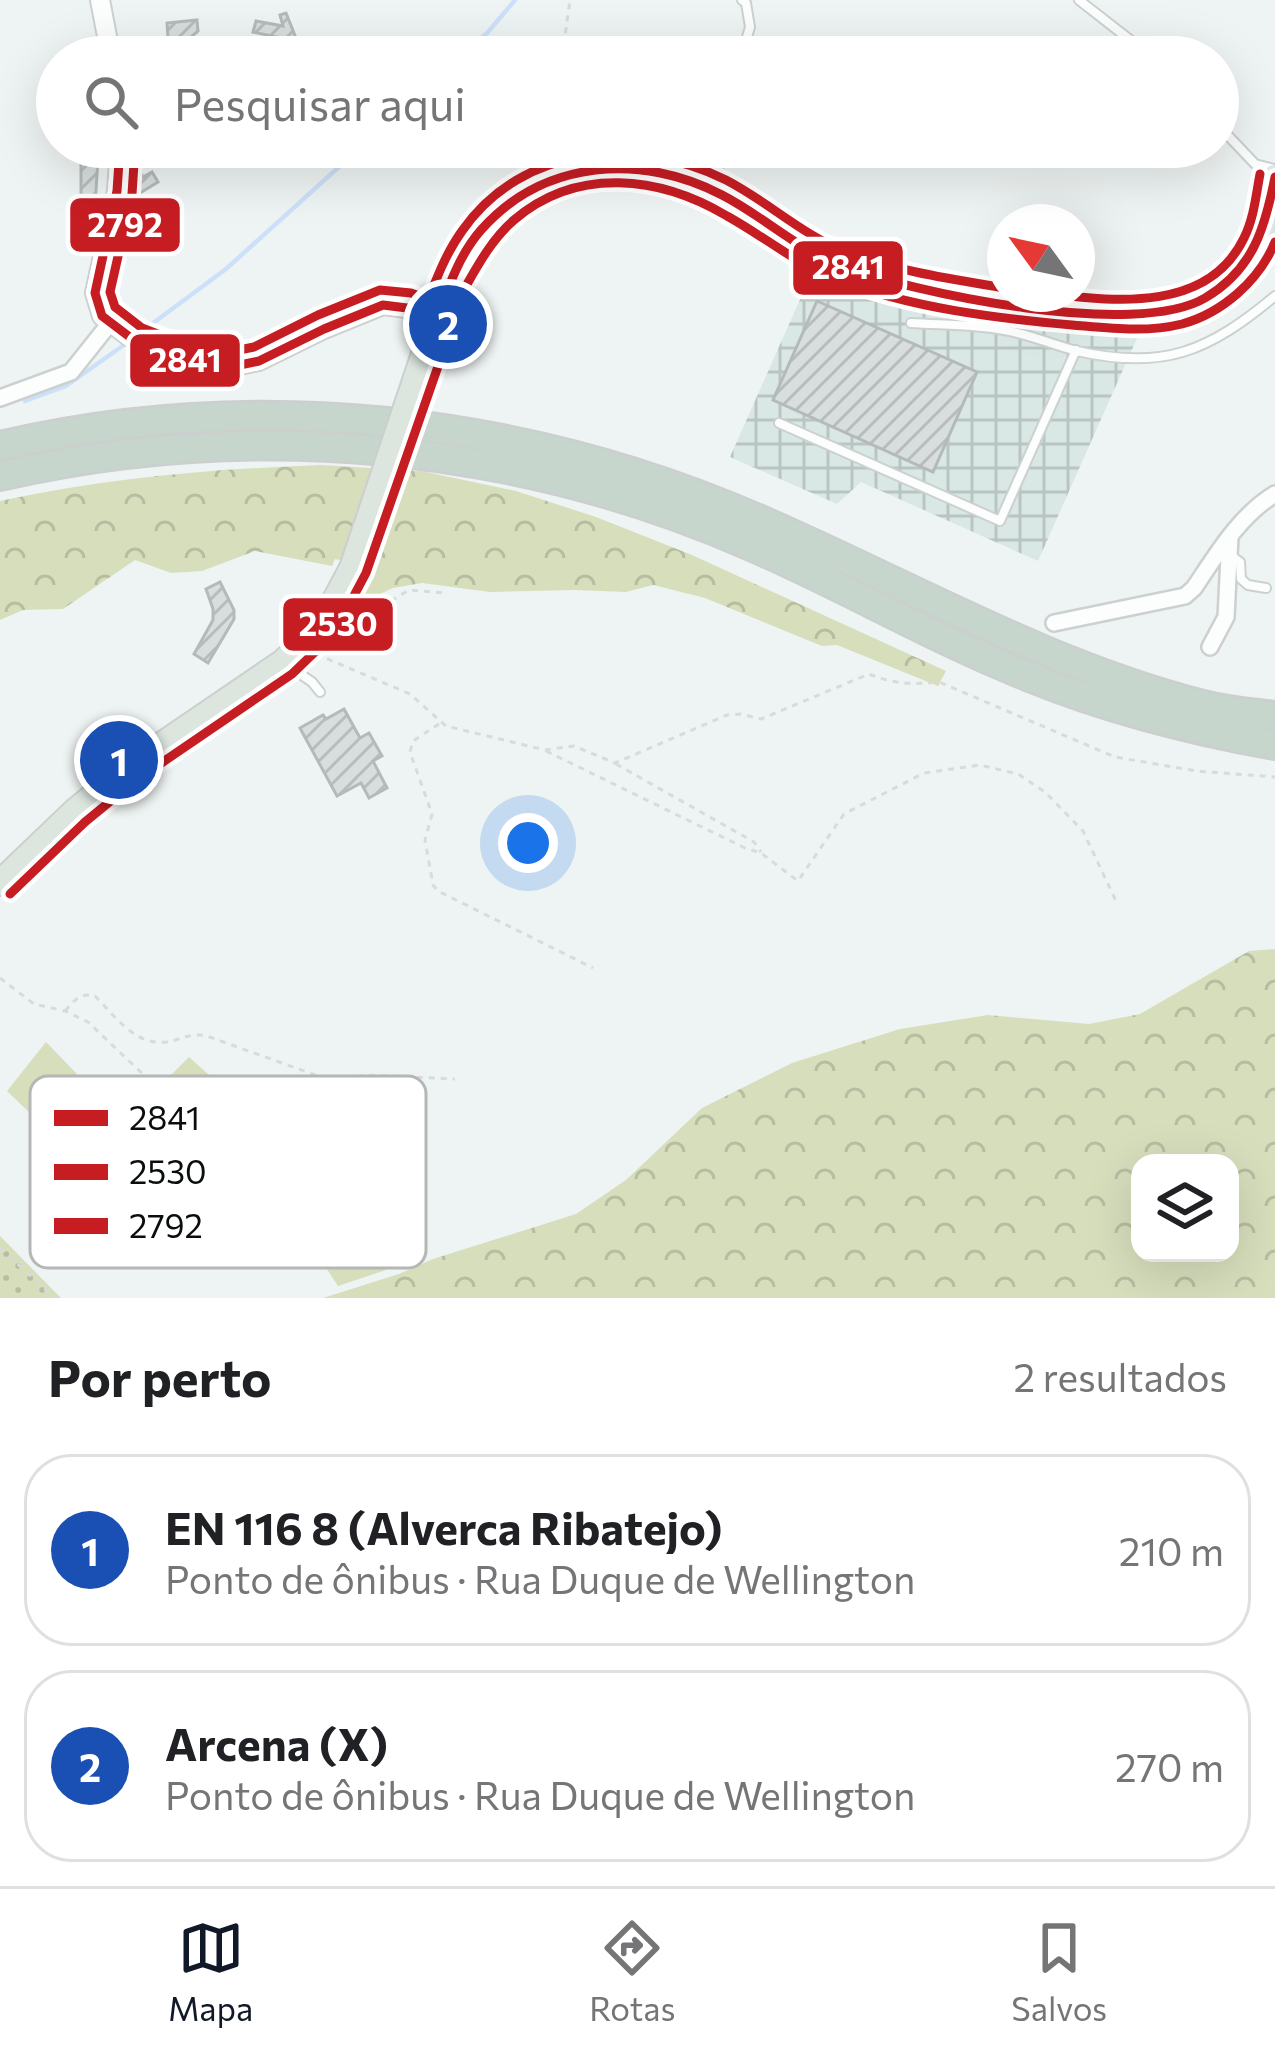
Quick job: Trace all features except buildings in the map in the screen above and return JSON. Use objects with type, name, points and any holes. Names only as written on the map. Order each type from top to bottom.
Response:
[{"type":"highway","points":[[0,446],[154,421],[284,415],[459,430],[526,444],[685,489],[1040,651],[1125,682],[1207,706],[1275,716]]},
{"type":"highway","points":[[0,476],[98,457],[220,444],[342,446],[454,458],[558,480],[656,509],[748,544],[1028,676],[1204,733],[1275,745]]},
{"type":"main road","points":[[0,883],[126,769],[283,662],[309,637],[352,568],[427,345],[463,256],[504,207],[530,189],[580,169],[597,168]]},
{"type":"main road","points":[[640,168],[686,179],[722,195],[804,248],[868,275],[1018,303],[1113,313],[1172,311],[1219,288],[1244,266],[1263,234],[1275,173]]},
{"type":"street","points":[[100,0],[107,36]]},
{"type":"street","points":[[119,168],[95,292],[98,308],[117,329],[144,345],[194,364],[235,366],[259,361],[383,305],[437,319]]},
{"type":"street","points":[[0,398],[71,372],[117,329]]},
{"type":"street","points":[[1054,622],[1185,596],[1230,536],[1275,494]]},
{"type":"street","points":[[1210,647],[1226,617],[1230,536]]},
{"type":"lane","points":[[1079,0],[1125,36]]},
{"type":"lane","points":[[746,1],[747,36]]},
{"type":"lane","points":[[1239,147],[1255,164],[1275,173]]},
{"type":"lane","points":[[719,168],[722,195]]},
{"type":"lane","points":[[910,323],[1003,329],[1076,350],[1135,358],[1184,353],[1219,339],[1275,296]]},
{"type":"lane","points":[[779,423],[1000,521],[1076,350]]},
{"type":"lane","points":[[1230,555],[1240,562],[1241,579],[1266,588]]},
{"type":"lane","points":[[283,662],[320,692]]},
{"type":"path","points":[[565,36],[570,0]]},
{"type":"path","points":[[446,593],[410,590],[316,654],[410,694],[446,726],[544,750],[761,853],[798,880],[844,814],[924,773],[980,764],[1018,774],[1046,792],[1083,831],[1116,901]]},
{"type":"path","points":[[615,763],[727,715],[761,719],[869,674],[893,683],[939,682],[1115,757],[1197,771],[1275,777]]},
{"type":"path","points":[[441,723],[413,741],[410,752],[432,814],[425,840],[433,885],[593,968]]},
{"type":"path","points":[[544,750],[574,746],[615,763],[754,842],[761,853]]},
{"type":"path","points":[[0,978],[34,1004],[88,1022],[145,1076]]},
{"type":"path","points":[[65,1011],[77,998],[95,996],[141,1039],[166,1042],[204,1034],[318,1076]]},
{"type":"path","points":[[426,1078],[455,1079]]},
{"type":"path","points":[[0,1248],[55,1298]]},
{"type":"shaded area","points":[[810,277],[879,302],[939,313],[1142,327],[1038,561],[861,482],[837,504],[730,457]]},
{"type":"green space","points":[[321,465],[421,471],[516,491],[596,517],[692,555],[946,671],[938,686],[705,598],[653,585],[626,592],[490,592],[422,583],[393,588],[369,599],[321,644],[347,608],[365,565],[335,559],[332,566],[255,551],[202,571],[171,573],[135,560],[63,609],[23,610],[0,620],[0,501],[160,476]]},
{"type":"green space","points":[[1275,949],[1275,1298],[323,1298],[413,1268],[426,1268],[426,1262],[433,1259],[576,1214],[626,1180],[702,1108],[792,1063],[900,1029],[988,1015],[1089,1024],[1140,1014],[1249,951]]},
{"type":"green space","points":[[46,1042],[77,1074],[30,1076],[30,1113],[7,1091]]},
{"type":"green space","points":[[189,1057],[210,1076],[170,1076]]},
{"type":"green space","points":[[0,1236],[61,1298],[0,1298]]},
{"type":"green space","points":[[326,1268],[386,1270],[338,1286]]},
{"type":"waterway","points":[[484,36],[515,0]]},
{"type":"waterway","points":[[137,335],[226,269],[338,168]]},
{"type":"waterway","points":[[25,401],[66,386],[128,342]]},
{"type":"transit line","name":"2841","points":[[119,168],[95,293],[102,316],[135,341],[194,364],[235,366],[259,361],[383,305],[437,319]]},
{"type":"transit line","name":"2792","points":[[134,168],[110,292],[115,307],[142,328],[197,349],[234,351],[254,347],[380,290],[411,293],[442,305]]},
{"type":"transit line","name":"2792","points":[[423,314],[462,231],[487,202],[542,168]]},
{"type":"transit line","name":"2792","points":[[697,168],[726,180],[844,251],[923,274],[987,285]]},
{"type":"transit line","name":"2841","points":[[437,319],[460,261],[481,230],[506,206],[534,189],[595,170],[627,169],[691,182],[737,203],[824,258],[874,276],[1025,308],[1129,314],[1173,310],[1205,298],[1235,274],[1261,230],[1275,177]]},
{"type":"transit line","name":"2792","points":[[1095,298],[1160,296],[1209,279],[1244,238],[1260,174]]},
{"type":"transit line","name":"2530","points":[[10,894],[135,781],[292,674],[340,622],[366,573],[466,286],[499,235],[538,203],[591,184],[647,185],[701,202],[809,267],[866,290],[983,315],[1113,328],[1168,327],[1211,312],[1249,282],[1275,242]]},
{"type":"place","name":"Arcena (X)","points":[[448,324]]},
{"type":"place","name":"EN 116 8 (Alverca Ribatejo)","points":[[119,760]]}]
